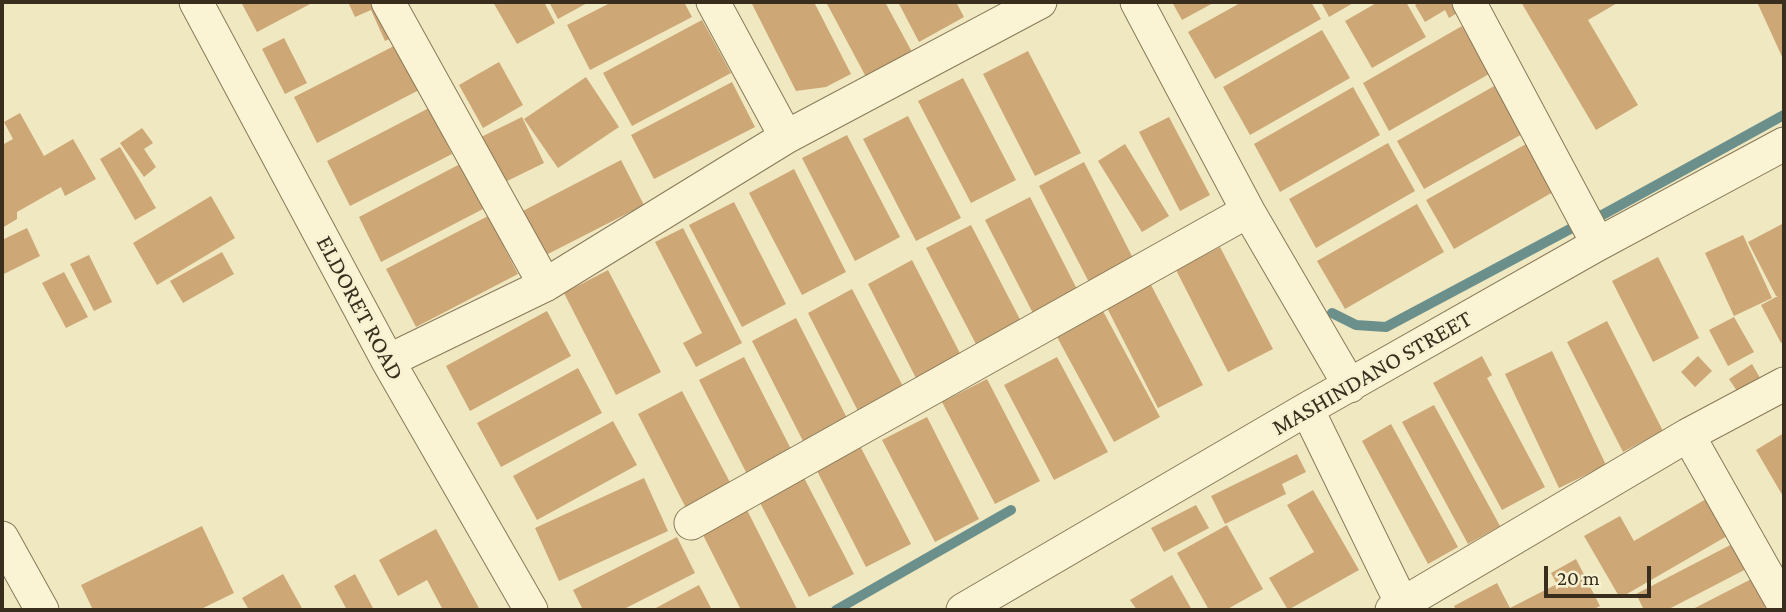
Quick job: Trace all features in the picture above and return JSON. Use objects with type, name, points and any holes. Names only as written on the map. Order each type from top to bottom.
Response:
[{"type":"street","name":"ELDORET ROAD","points":[[196,2],[388,361],[531,610]]},
{"type":"street","points":[[388,2],[545,285]]},
{"type":"street","points":[[713,2],[786,136]]},
{"type":"street","points":[[388,361],[545,285],[786,136],[1040,2]]},
{"type":"street","points":[[1137,2],[1248,211],[1350,386]]},
{"type":"street","points":[[1469,2],[1598,244]]},
{"type":"street","name":"MASHINDANO STREET","points":[[963,610],[1307,409],[1598,244],[1784,144]]},
{"type":"street","points":[[691,523],[1248,211]]},
{"type":"street","points":[[1307,409],[1399,608],[1688,435],[1784,384]]},
{"type":"street","points":[[1688,435],[1784,605]]},
{"type":"street","points":[[2,538],[42,610]]},
{"type":"building","points":[[241,2],[314,2],[257,32]]},
{"type":"building","points":[[348,2],[379,2],[396,36],[385,41],[371,10],[355,17]]},
{"type":"building","points":[[493,2],[544,2],[555,23],[517,44]]},
{"type":"building","points":[[549,2],[589,2],[558,19]]},
{"type":"building","points":[[612,2],[684,2],[692,17],[590,70],[567,25]]},
{"type":"building","points":[[751,2],[814,2],[851,74],[826,87],[796,91]]},
{"type":"building","points":[[826,2],[885,2],[912,52],[866,77]]},
{"type":"building","points":[[898,2],[956,2],[964,17],[919,42]]},
{"type":"building","points":[[1172,2],[1215,2],[1182,20]]},
{"type":"building","points":[[1242,2],[1311,2],[1321,19],[1215,79],[1188,32]]},
{"type":"building","points":[[1321,2],[1355,2],[1329,17]]},
{"type":"building","points":[[1378,2],[1406,2],[1426,37],[1372,68],[1345,21]]},
{"type":"building","points":[[1420,2],[1457,2],[1462,10],[1449,18],[1445,10],[1425,22],[1415,5]]},
{"type":"building","points":[[1521,2],[1619,2],[1588,20],[1638,105],[1596,130]]},
{"type":"building","points":[[1757,2],[1784,2],[1784,61]]},
{"type":"building","points":[[702,20],[731,73],[632,126],[603,73]]},
{"type":"building","points":[[1462,26],[1489,74],[1389,131],[1363,83]]},
{"type":"building","points":[[1322,30],[1350,78],[1250,135],[1223,87]]},
{"type":"building","points":[[284,38],[307,83],[285,94],[262,49]]},
{"type":"building","points":[[396,45],[419,90],[317,143],[294,97]]},
{"type":"building","points":[[1028,51],[1081,153],[1035,176],[983,74]]},
{"type":"building","points":[[499,62],[523,105],[483,128],[459,85]]},
{"type":"building","points":[[586,77],[619,127],[558,168],[524,119]]},
{"type":"building","points":[[963,78],[1016,180],[971,203],[918,101]]},
{"type":"building","points":[[732,82],[755,127],[654,179],[631,135]]},
{"type":"building","points":[[1496,85],[1524,133],[1424,189],[1397,141]]},
{"type":"building","points":[[1353,87],[1380,135],[1280,192],[1254,144]]},
{"type":"building","points":[[429,108],[452,154],[350,206],[327,161]]},
{"type":"building","points":[[20,113],[44,156],[73,139],[96,179],[65,196],[61,187],[17,212],[17,219],[2,228],[2,145],[13,139],[4,122]]},
{"type":"building","points":[[908,116],[961,218],[916,241],[863,139]]},
{"type":"building","points":[[522,117],[544,163],[501,184],[479,138]]},
{"type":"building","points":[[1169,117],[1210,195],[1180,211],[1139,132]]},
{"type":"building","points":[[142,128],[153,143],[144,149],[156,167],[144,177],[120,143]]},
{"type":"building","points":[[847,135],[900,237],[855,261],[802,158]]},
{"type":"building","points":[[1388,143],[1415,191],[1316,248],[1289,199]]},
{"type":"building","points":[[1125,144],[1169,216],[1142,232],[1098,161]]},
{"type":"building","points":[[1526,144],[1553,192],[1454,249],[1426,200]]},
{"type":"building","points":[[120,147],[156,208],[135,220],[100,159]]},
{"type":"building","points":[[621,160],[644,205],[542,257],[519,213]]},
{"type":"building","points":[[1084,162],[1136,264],[1092,288],[1039,186]]},
{"type":"building","points":[[460,164],[483,209],[381,262],[359,217]]},
{"type":"building","points":[[794,169],[846,272],[802,295],[749,193]]},
{"type":"building","points":[[211,196],[235,238],[157,285],[133,243]]},
{"type":"building","points":[[1030,197],[1082,299],[1038,323],[985,220]]},
{"type":"building","points":[[734,202],[786,304],[742,327],[689,225]]},
{"type":"building","points":[[1417,204],[1444,252],[1345,309],[1317,261]]},
{"type":"building","points":[[488,216],[518,274],[416,327],[386,269]]},
{"type":"building","points":[[1784,223],[1784,341],[1781,343],[1761,305],[1778,296],[1748,242]]},
{"type":"building","points":[[971,225],[1024,327],[979,350],[926,248]]},
{"type":"building","points":[[27,228],[40,256],[2,275],[2,240]]},
{"type":"building","points":[[683,228],[742,343],[696,367],[683,343],[702,333],[655,242]]},
{"type":"building","points":[[1743,235],[1772,298],[1734,316],[1705,253]]},
{"type":"building","points":[[1220,247],[1273,349],[1228,372],[1176,270]]},
{"type":"building","points":[[222,252],[234,274],[183,303],[170,281]]},
{"type":"building","points":[[89,255],[112,302],[94,311],[70,264]]},
{"type":"building","points":[[1658,257],[1699,338],[1653,362],[1612,281]]},
{"type":"building","points":[[912,260],[965,363],[920,386],[868,284]]},
{"type":"building","points":[[608,270],[661,372],[616,395],[564,293]]},
{"type":"building","points":[[64,272],[88,317],[66,328],[42,283]]},
{"type":"building","points":[[1150,283],[1203,385],[1158,408],[1106,306]]},
{"type":"building","points":[[852,289],[906,392],[860,415],[808,313]]},
{"type":"building","points":[[547,311],[571,356],[470,411],[446,366]]},
{"type":"building","points":[[1103,311],[1160,417],[1114,442],[1057,337]]},
{"type":"building","points":[[1734,317],[1754,352],[1728,366],[1709,330]]},
{"type":"building","points":[[796,318],[848,420],[804,443],[752,341]]},
{"type":"building","points":[[1607,321],[1663,431],[1623,452],[1567,342]]},
{"type":"building","points":[[1552,351],[1606,465],[1559,488],[1505,374]]},
{"type":"building","points":[[1482,356],[1492,375],[1487,378],[1545,487],[1502,510],[1433,383]]},
{"type":"building","points":[[1698,356],[1712,371],[1695,387],[1681,372]]},
{"type":"building","points":[[744,357],[794,455],[750,480],[699,380]]},
{"type":"building","points":[[1057,357],[1108,452],[1054,480],[1004,385]]},
{"type":"building","points":[[1752,364],[1763,383],[1741,397],[1729,379]]},
{"type":"building","points":[[578,368],[602,413],[501,467],[477,423]]},
{"type":"building","points":[[987,379],[1040,481],[995,504],[942,402]]},
{"type":"building","points":[[682,391],[734,490],[689,514],[638,414]]},
{"type":"building","points":[[1434,405],[1500,526],[1468,544],[1402,422]]},
{"type":"building","points":[[927,417],[979,519],[935,542],[882,440]]},
{"type":"building","points":[[613,421],[637,465],[537,520],[513,476]]},
{"type":"building","points":[[1391,424],[1458,547],[1428,564],[1362,441]]},
{"type":"building","points":[[1784,433],[1784,498],[1756,450]]},
{"type":"building","points":[[858,442],[911,544],[866,567],[814,465]]},
{"type":"building","points":[[1297,454],[1306,472],[1282,484],[1286,494],[1225,524],[1211,496]]},
{"type":"building","points":[[801,472],[854,574],[809,597],[756,495]]},
{"type":"building","points":[[644,478],[668,531],[559,581],[535,528]]},
{"type":"building","points":[[1313,490],[1359,570],[1288,610],[1269,578],[1314,552],[1287,505]]},
{"type":"building","points":[[1713,495],[1734,532],[1620,598],[1584,536],[1620,516],[1634,541]]},
{"type":"building","points":[[1196,505],[1209,528],[1164,552],[1151,528]]},
{"type":"building","points":[[745,506],[797,609],[741,610],[700,529]]},
{"type":"building","points":[[1227,525],[1263,589],[1226,610],[1209,610],[1177,553]]},
{"type":"building","points":[[202,526],[234,593],[199,610],[93,610],[81,585]]},
{"type":"building","points":[[436,529],[480,610],[443,610],[427,580],[398,596],[379,560]]},
{"type":"building","points":[[677,537],[695,573],[622,610],[583,610],[573,590]]},
{"type":"building","points":[[1738,541],[1752,566],[1667,610],[1644,610],[1636,594]]},
{"type":"building","points":[[1576,559],[1600,606],[1592,610],[1456,610],[1454,606],[1497,583],[1510,608],[1557,584],[1551,573]]},
{"type":"building","points":[[1765,572],[1774,610],[1762,610],[1768,606],[1759,610],[1691,610]]},
{"type":"building","points":[[283,574],[303,610],[249,610],[242,598]]},
{"type":"building","points":[[355,574],[374,610],[347,610],[334,586]]},
{"type":"building","points":[[1172,575],[1192,610],[1137,610],[1130,600]]},
{"type":"building","points":[[699,585],[712,610],[652,610]]},
{"type":"waterway","points":[[1595,219],[1784,115]]},
{"type":"waterway","points":[[1332,313],[1356,325],[1386,327],[1572,228]]},
{"type":"waterway","points":[[836,610],[1011,510]]}]
